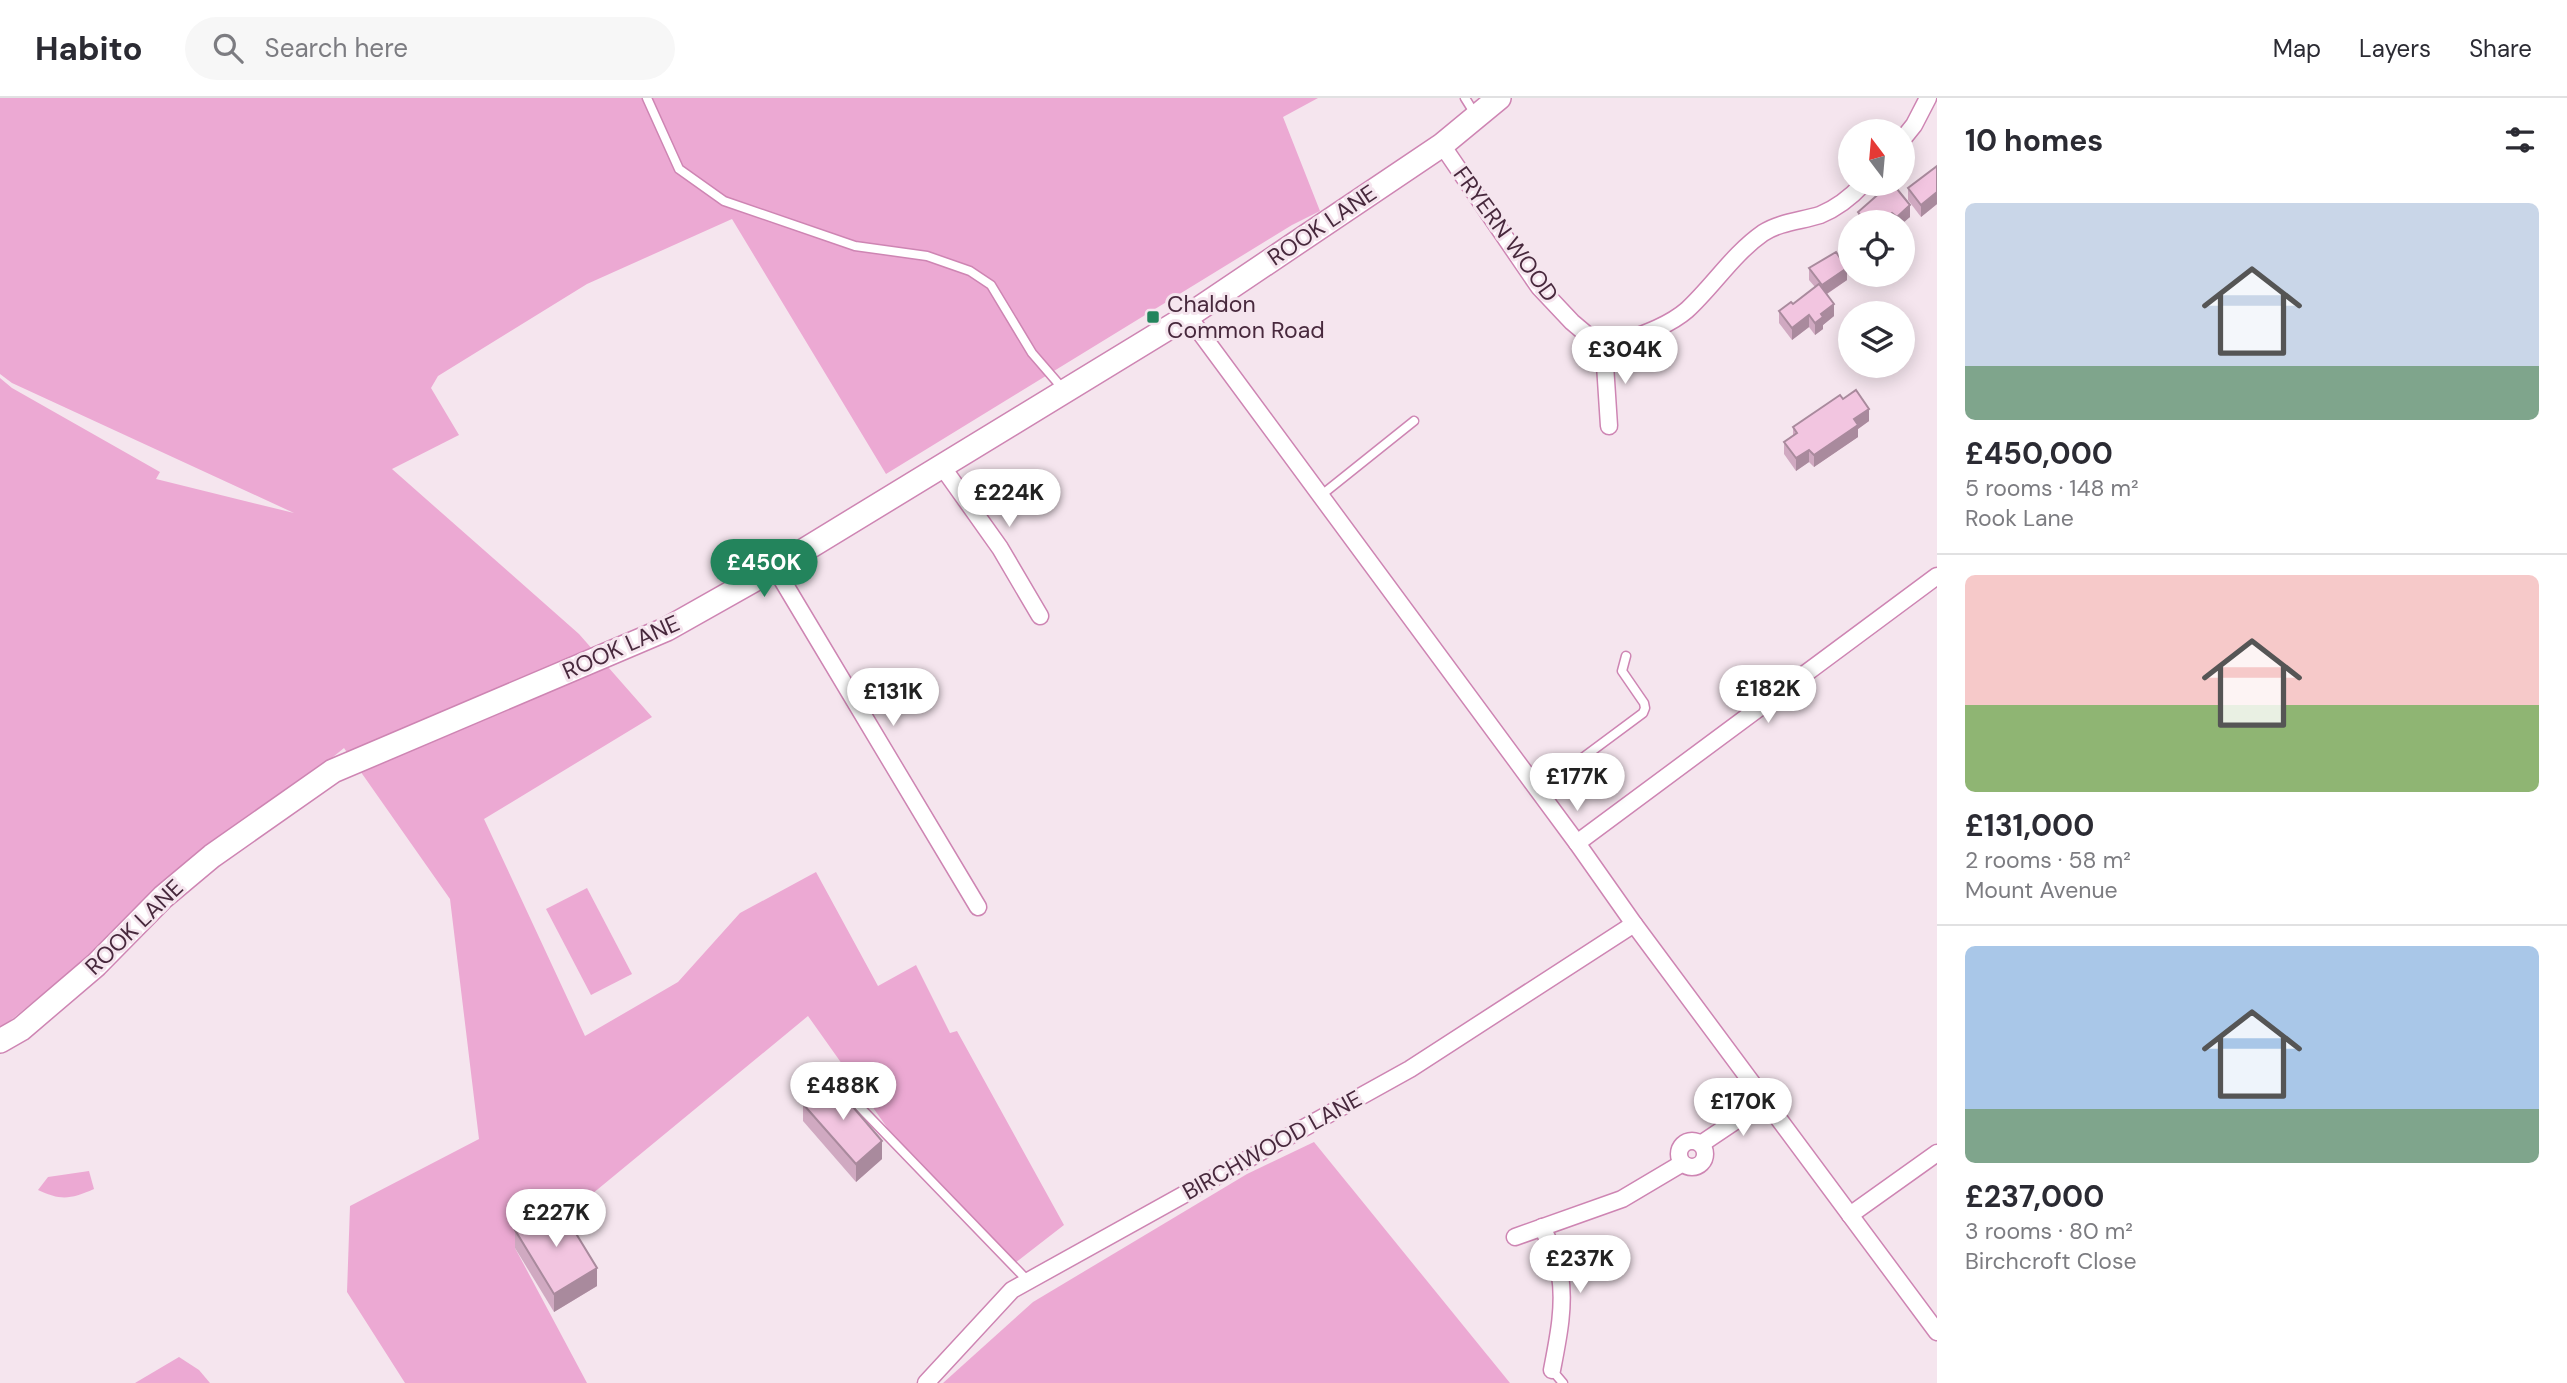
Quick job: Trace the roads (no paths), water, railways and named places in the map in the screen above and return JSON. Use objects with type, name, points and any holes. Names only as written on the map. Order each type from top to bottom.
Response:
[{"type":"main road","name":"ROOK LANE","points":[[0,1041],[22,1029],[96,965],[163,897],[212,856],[334,771],[667,629],[775,568],[1188,316],[1442,145],[1470,107],[1499,98]]},
{"type":"street","points":[[1915,123],[1928,98]]},
{"type":"street","name":"FRYERN WOOD","points":[[1442,145],[1539,287],[1572,322],[1604,349]]},
{"type":"street","points":[[1609,426],[1604,349],[1672,320],[1685,311],[1740,252],[1765,232],[1791,221],[1820,215],[1852,196]]},
{"type":"street","points":[[1188,316],[1937,1332]]},
{"type":"street","points":[[941,465],[1000,548],[1040,616]]},
{"type":"street","points":[[775,568],[978,907]]},
{"type":"street","points":[[1577,844],[1937,576]]},
{"type":"street","name":"BIRCHWOOD LANE","points":[[926,1383],[1012,1290],[1410,1069],[1634,924]]},
{"type":"street","points":[[1515,1237],[1622,1199],[1681,1164],[1677,1155],[1683,1143],[1694,1140],[1701,1144],[1765,1101]]},
{"type":"street","points":[[1850,1215],[1937,1153]]},
{"type":"street","points":[[1542,1227],[1560,1273],[1558,1377]]},
{"type":"lane","points":[[647,98],[679,169],[724,201],[855,246],[927,256],[970,271],[991,285],[1032,353],[1064,391]]},
{"type":"lane","points":[[1319,497],[1414,421]]},
{"type":"lane","points":[[1538,791],[1643,713],[1644,703],[1622,671],[1626,656]]},
{"type":"lane","points":[[853,1100],[1028,1281]]},
{"type":"place","name":"Chaldon Common Road","points":[[1153,317]]}]
